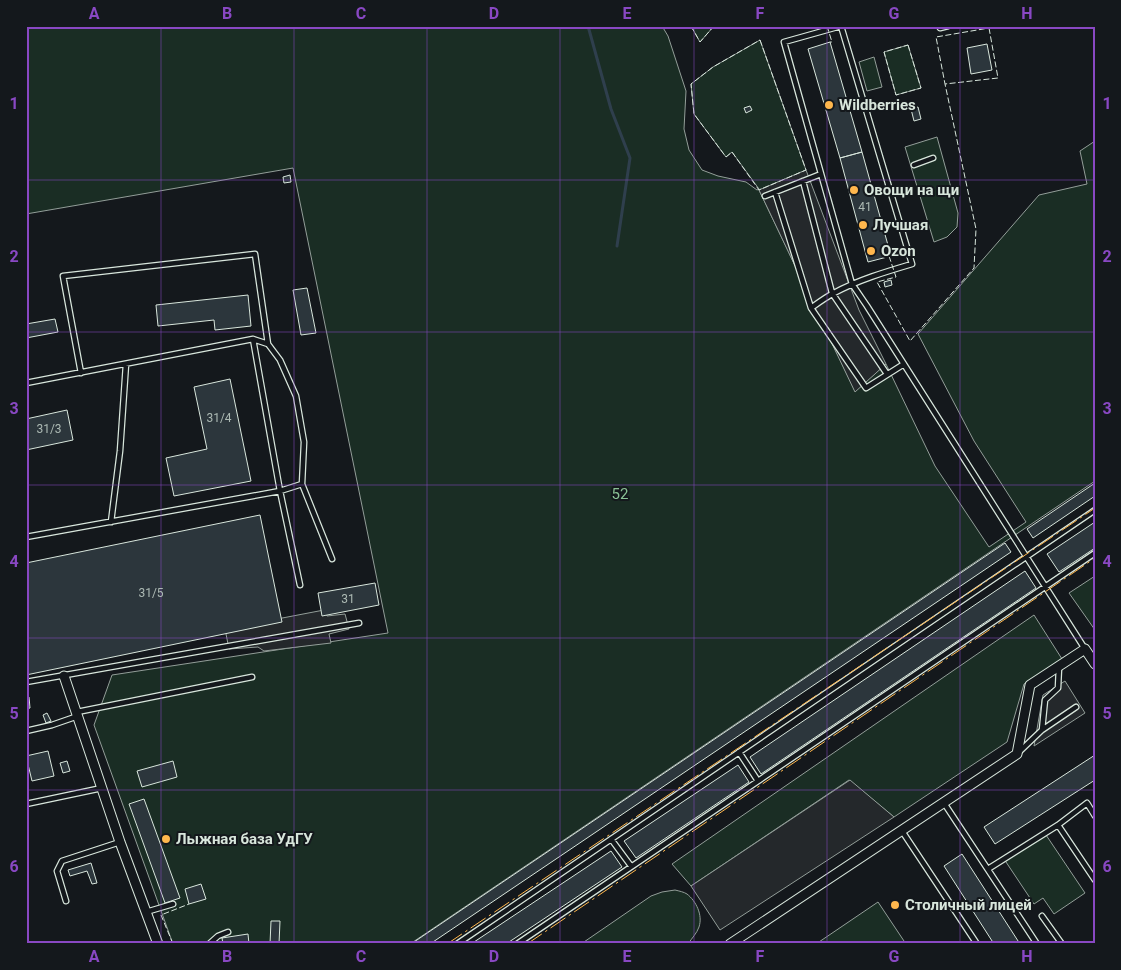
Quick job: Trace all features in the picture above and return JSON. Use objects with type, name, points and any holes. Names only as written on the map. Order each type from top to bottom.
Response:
[{"type":"street","points":[[730,944],[1018,754],[1030,685],[1085,649],[1095,664]]},
{"type":"street","points":[[64,676],[120,842],[158,944]]},
{"type":"lane","points":[[811,308],[852,284],[912,264],[841,26],[784,42],[852,284],[1085,649]]},
{"type":"lane","points":[[939,26],[940,28],[948,26]]},
{"type":"lane","points":[[914,165],[933,158]]},
{"type":"lane","points":[[765,196],[821,174]]},
{"type":"lane","points":[[802,181],[832,294],[887,374]]},
{"type":"lane","points":[[775,192],[811,308],[866,388],[904,364]]},
{"type":"lane","points":[[81,373],[63,276],[255,254],[268,344],[280,360],[296,396],[304,442],[302,484],[332,558]]},
{"type":"lane","points":[[26,384],[254,339],[268,344]]},
{"type":"lane","points":[[254,339],[280,490],[300,586]]},
{"type":"lane","points":[[111,522],[120,451],[126,364]]},
{"type":"lane","points":[[26,537],[280,490],[302,484]]},
{"type":"lane","points":[[457,944],[1095,510]]},
{"type":"lane","points":[[517,944],[1095,552]]},
{"type":"lane","points":[[26,682],[359,623]]},
{"type":"lane","points":[[1042,730],[1045,700],[1058,688],[1059,666]]},
{"type":"lane","points":[[26,731],[52,725],[77,714],[252,677]]},
{"type":"lane","points":[[1018,754],[1042,730],[1076,707]]},
{"type":"lane","points":[[738,752],[758,781]]},
{"type":"lane","points":[[26,804],[102,788]]},
{"type":"lane","points":[[944,803],[1036,944]]},
{"type":"lane","points":[[988,869],[1058,825],[1087,803],[1095,816]]},
{"type":"lane","points":[[1058,825],[1095,880]]},
{"type":"lane","points":[[902,831],[977,944]]},
{"type":"lane","points":[[611,839],[631,866]]},
{"type":"lane","points":[[66,901],[57,871],[62,861],[120,842]]},
{"type":"lane","points":[[146,912],[173,904]]},
{"type":"lane","points":[[1042,916],[1062,944]]},
{"type":"lane","points":[[209,944],[218,936],[228,932]]},
{"type":"green space","name":"52","points":[[26,26],[662,26],[668,36],[686,91],[684,129],[689,150],[702,170],[718,176],[746,182],[757,190],[759,189],[732,152],[726,157],[694,114],[691,84],[713,67],[760,40],[806,170],[759,190],[855,391],[886,364],[935,466],[989,547],[1026,522],[974,441],[918,334],[1039,195],[1087,184],[1080,151],[1095,141],[1095,481],[410,944],[173,944],[94,725],[112,675],[388,633],[293,168],[26,214]]},
{"type":"green space","points":[[691,26],[714,26],[700,42]]},
{"type":"green space","points":[[908,45],[921,88],[896,95],[884,52]]},
{"type":"green space","points":[[874,57],[882,87],[867,91],[859,62]]},
{"type":"green space","points":[[937,137],[958,213],[957,227],[947,237],[934,242],[905,147]]},
{"type":"green space","points":[[1095,576],[1095,630],[1069,593]]},
{"type":"green space","points":[[1034,615],[1062,659],[1024,684],[1007,742],[894,817],[849,780],[691,886],[672,864]]},
{"type":"green space","points":[[1044,832],[1085,893],[1054,914],[1043,898],[1034,904],[1004,859]]},
{"type":"green space","points":[[675,890],[687,894],[696,904],[699,913],[699,927],[688,944],[581,944],[651,896]]},
{"type":"green space","points":[[878,902],[906,944],[816,944]]},
{"type":"shaded area","points":[[806,170],[859,310],[886,364],[855,392],[759,190]]},
{"type":"shaded area","points":[[324,610],[327,616],[345,614],[349,629],[329,634],[331,643],[264,651],[258,647],[229,649],[225,629]]},
{"type":"shaded area","points":[[1065,681],[1085,713],[1034,746],[1043,695]]},
{"type":"shaded area","points":[[850,780],[894,817],[720,930],[691,886]]},
{"type":"building","points":[[830,42],[862,152],[840,158],[808,49]]},
{"type":"building","points":[[987,44],[992,70],[971,74],[967,48]]},
{"type":"building","points":[[750,106],[752,110],[746,113],[744,108]]},
{"type":"building","points":[[918,107],[921,119],[914,121],[911,109]]},
{"type":"building","points":[[862,152],[891,256],[868,262],[840,158]]},
{"type":"building","points":[[290,175],[291,182],[284,183],[283,177]]},
{"type":"building","points":[[891,280],[892,285],[885,287],[884,282]]},
{"type":"building","points":[[307,288],[316,333],[301,335],[293,290]]},
{"type":"building","points":[[248,295],[251,326],[215,330],[214,320],[158,326],[156,305]]},
{"type":"building","points":[[55,319],[58,332],[26,338],[26,324]]},
{"type":"building","points":[[230,379],[251,481],[174,496],[166,458],[207,449],[194,387]]},
{"type":"building","points":[[67,410],[73,440],[26,450],[26,419]]},
{"type":"building","points":[[1095,483],[1095,496],[1033,538],[1027,529]]},
{"type":"building","points":[[260,515],[282,622],[26,675],[26,563]]},
{"type":"building","points":[[1095,522],[1095,548],[1059,572],[1047,554]]},
{"type":"building","points":[[1005,543],[1011,552],[430,944],[411,944]]},
{"type":"building","points":[[1025,571],[1036,588],[761,774],[750,757]]},
{"type":"building","points":[[375,583],[379,605],[322,616],[318,593]]},
{"type":"building","points":[[29,697],[30,708],[26,709],[26,698]]},
{"type":"building","points":[[47,713],[51,721],[46,723],[43,715]]},
{"type":"building","points":[[48,751],[54,776],[32,781],[26,756]]},
{"type":"building","points":[[1095,755],[1095,780],[995,844],[984,827]]},
{"type":"building","points":[[67,761],[70,771],[63,773],[60,763]]},
{"type":"building","points":[[173,761],[177,777],[142,787],[137,771]]},
{"type":"building","points":[[738,765],[749,782],[636,858],[624,841]]},
{"type":"building","points":[[144,799],[180,898],[165,903],[129,804]]},
{"type":"building","points":[[611,851],[622,867],[506,944],[471,944]]},
{"type":"building","points":[[962,854],[1020,944],[994,944],[944,866]]},
{"type":"building","points":[[91,863],[97,883],[92,884],[87,871],[70,876],[68,870]]},
{"type":"building","points":[[201,884],[206,899],[189,904],[185,889]]},
{"type":"building","points":[[271,921],[280,921],[279,944],[270,944]]},
{"type":"building","points":[[248,934],[249,944],[223,944],[222,938]]},
{"type":"waterway","points":[[588,26],[611,109],[630,158],[617,246]]},
{"type":"fence","points":[[691,26],[700,42],[714,26]]},
{"type":"fence","points":[[827,26],[832,42],[830,42]]},
{"type":"fence","points":[[989,28],[998,78],[945,84],[936,37],[989,28]]},
{"type":"fence","points":[[760,40],[806,170],[759,190],[732,152],[726,157],[694,114],[691,84],[713,67],[760,40]]},
{"type":"fence","points":[[908,45],[921,88],[896,95],[884,52],[908,45]]},
{"type":"fence","points":[[889,256],[896,277],[877,282],[910,341],[974,268],[976,229],[945,84]]},
{"type":"fence","points":[[173,944],[161,915],[189,904]]},
{"type":"power","points":[[447,944],[1095,508]]},
{"type":"power","points":[[527,944],[1095,558]]},
{"type":"place","name":"Wildberries","points":[[829,105]]},
{"type":"place","name":"Овощи на щи","points":[[854,190]]},
{"type":"place","name":"Лучшая","points":[[863,225]]},
{"type":"place","name":"Ozon","points":[[871,251]]},
{"type":"place","name":"Лыжная база УдГУ","points":[[166,839]]},
{"type":"place","name":"Столичный лицей","points":[[895,905]]}]
